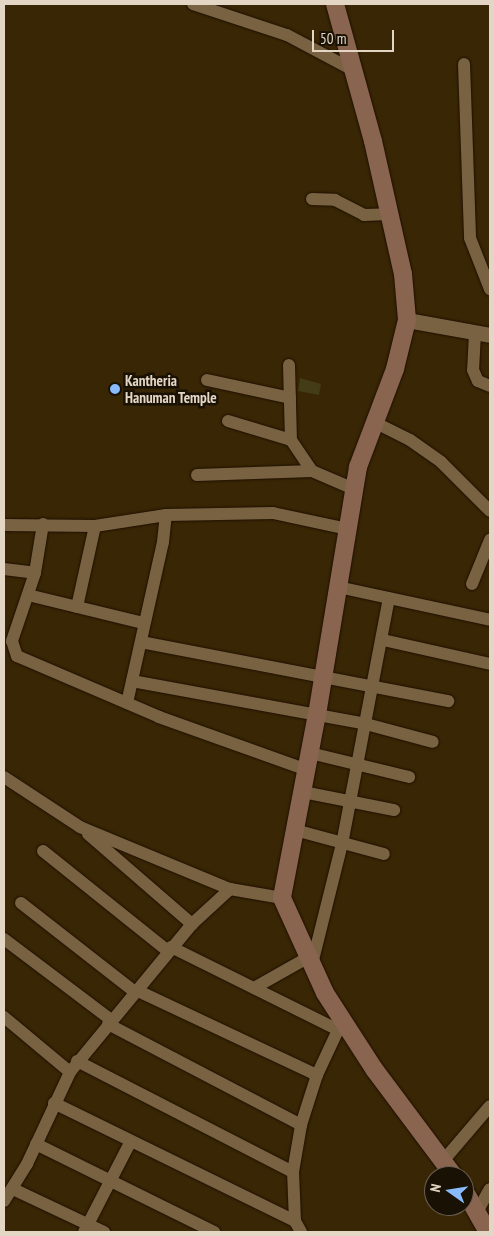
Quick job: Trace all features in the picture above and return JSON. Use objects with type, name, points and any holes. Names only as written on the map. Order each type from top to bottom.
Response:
[{"type":"main road","points":[[335,4],[403,274],[407,320],[395,369],[374,422],[354,489],[324,676],[282,898],[341,1026],[446,1166]]},
{"type":"main road","points":[[474,1207],[488,1232]]},
{"type":"street","points":[[193,4],[287,35],[353,70]]},
{"type":"street","points":[[464,64],[470,238],[490,289]]},
{"type":"street","points":[[312,199],[335,200],[364,215],[389,214]]},
{"type":"street","points":[[407,320],[490,335]]},
{"type":"street","points":[[474,333],[474,370],[478,381],[490,386]]},
{"type":"street","points":[[289,365],[291,440],[312,471]]},
{"type":"street","points":[[207,380],[290,398]]},
{"type":"street","points":[[228,420],[291,440]]},
{"type":"street","points":[[374,422],[410,440],[441,462],[490,511]]},
{"type":"street","points":[[197,475],[312,471],[354,489]]},
{"type":"street","points":[[4,526],[43,524],[96,526],[166,515],[273,513],[348,529]]},
{"type":"street","points":[[126,703],[163,542],[166,515]]},
{"type":"street","points":[[43,524],[34,573],[12,641],[17,656],[126,703],[307,770]]},
{"type":"street","points":[[77,607],[96,526]]},
{"type":"street","points":[[472,584],[490,540]]},
{"type":"street","points":[[4,569],[34,573]]},
{"type":"street","points":[[338,587],[490,620]]},
{"type":"street","points":[[28,595],[143,623]]},
{"type":"street","points":[[254,988],[311,960],[342,844],[383,640],[389,598]]},
{"type":"street","points":[[383,640],[490,664]]},
{"type":"street","points":[[141,642],[448,700]]},
{"type":"street","points":[[132,681],[317,714],[366,724],[432,742]]},
{"type":"street","points":[[310,752],[409,777]]},
{"type":"street","points":[[4,777],[80,827],[192,924]]},
{"type":"street","points":[[303,792],[394,810]]},
{"type":"street","points":[[80,827],[230,889],[282,898]]},
{"type":"street","points":[[295,830],[384,854]]},
{"type":"street","points":[[43,851],[170,949],[341,1026],[317,1075],[301,1124],[292,1172],[298,1227]]},
{"type":"street","points":[[4,1201],[36,1144],[54,1102],[70,1072],[170,949],[192,924],[230,889]]},
{"type":"street","points":[[22,903],[136,991],[317,1075]]},
{"type":"street","points":[[4,939],[109,1022],[301,1124]]},
{"type":"street","points":[[4,1016],[70,1072]]},
{"type":"street","points":[[78,1061],[292,1172]]},
{"type":"street","points":[[54,1102],[298,1227]]},
{"type":"street","points":[[443,1162],[490,1106]]},
{"type":"street","points":[[86,1228],[131,1141]]},
{"type":"street","points":[[36,1144],[214,1232]]},
{"type":"street","points":[[13,1188],[86,1228],[104,1232]]},
{"type":"street","points":[[477,1212],[490,1189]]},
{"type":"building","points":[[300,378],[321,384],[319,395],[298,391]]},
{"type":"place","name":"Kantheria Hanuman Temple","points":[[115,389]]}]
